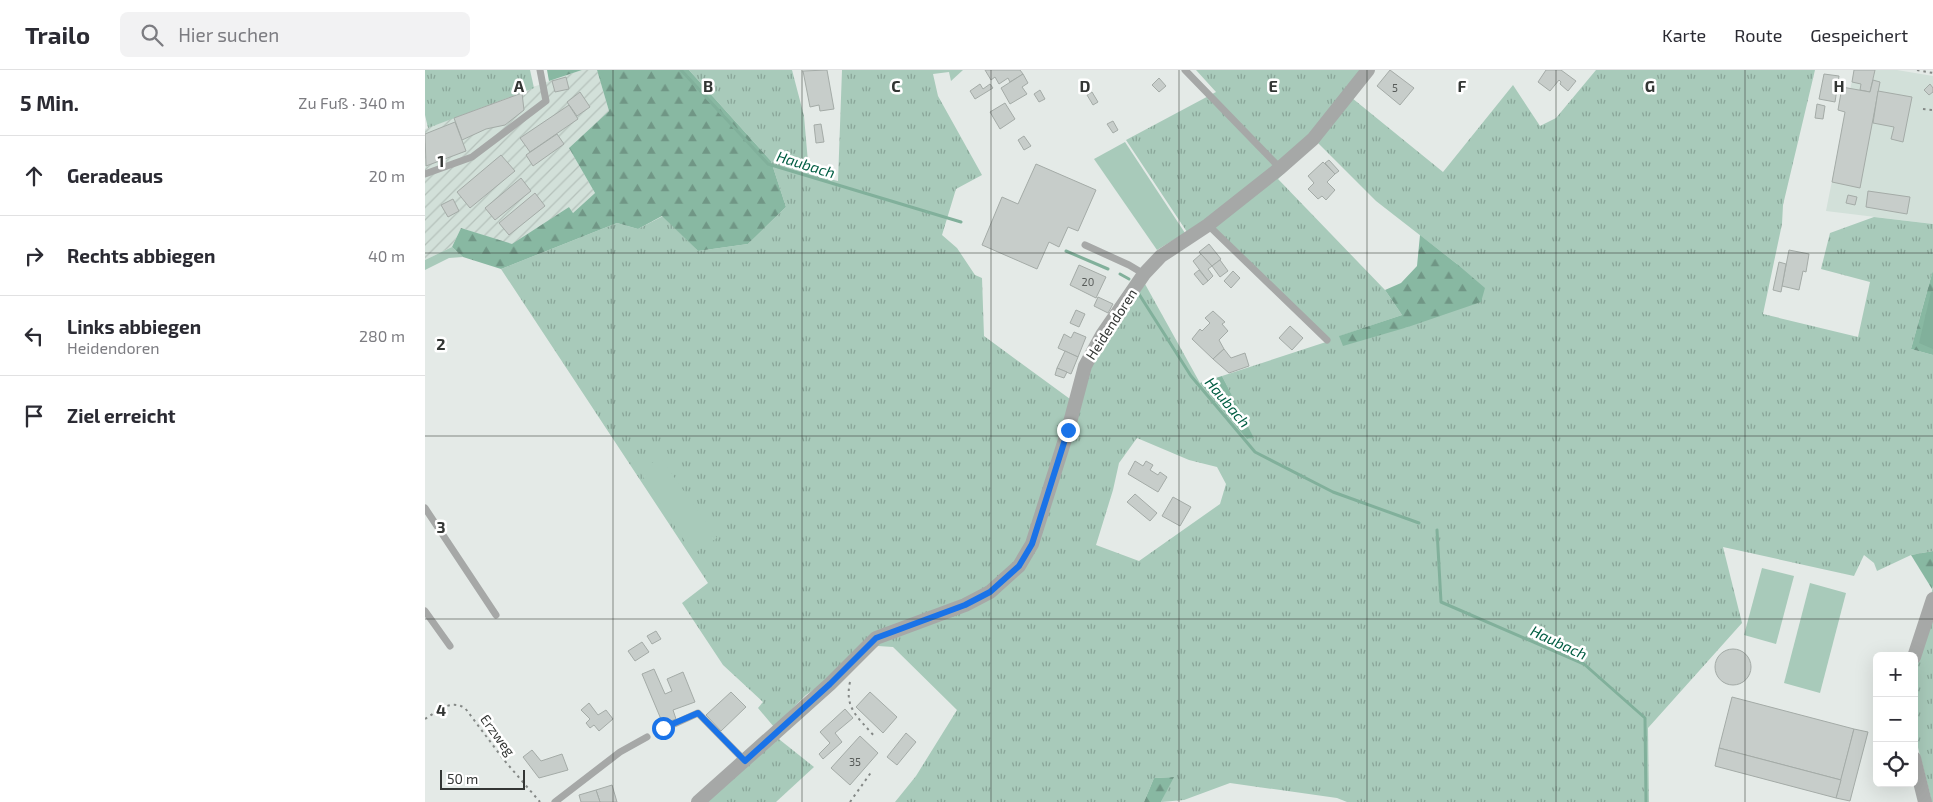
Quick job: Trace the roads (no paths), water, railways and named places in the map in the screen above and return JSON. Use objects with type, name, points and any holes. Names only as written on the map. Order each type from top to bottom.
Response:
[{"type":"street","name":"Heidendoren","points":[[698,802],[830,684],[876,638],[965,605],[990,592],[1019,566],[1032,544],[1068,430],[1085,366],[1102,335],[1144,274],[1161,256],[1208,225],[1280,168],[1313,139],[1368,70]]},
{"type":"street","points":[[1915,652],[1933,599]]},
{"type":"street","points":[[1918,774],[1925,802]]},
{"type":"lane","points":[[425,174],[472,157],[546,101],[540,70]]},
{"type":"lane","points":[[1185,70],[1280,168]]},
{"type":"lane","points":[[1208,225],[1327,340]]},
{"type":"lane","points":[[1085,245],[1144,274]]},
{"type":"lane","points":[[425,508],[496,616]]},
{"type":"lane","points":[[426,616],[450,646]]},
{"type":"lane","points":[[663,728],[698,713],[745,761]]},
{"type":"lane","points":[[555,802],[620,752],[647,737]]},
{"type":"waterway","name":"Haubach","points":[[681,70],[768,164],[961,222]]},
{"type":"waterway","name":"Haubach","points":[[1066,251],[1108,269]]},
{"type":"waterway","name":"Haubach","points":[[1120,274],[1129,279]]},
{"type":"waterway","name":"Haubach","points":[[1137,291],[1191,376],[1255,452],[1333,492],[1419,523]]},
{"type":"waterway","name":"Haubach","points":[[1437,530],[1441,602],[1584,664],[1645,718],[1646,802]]}]
